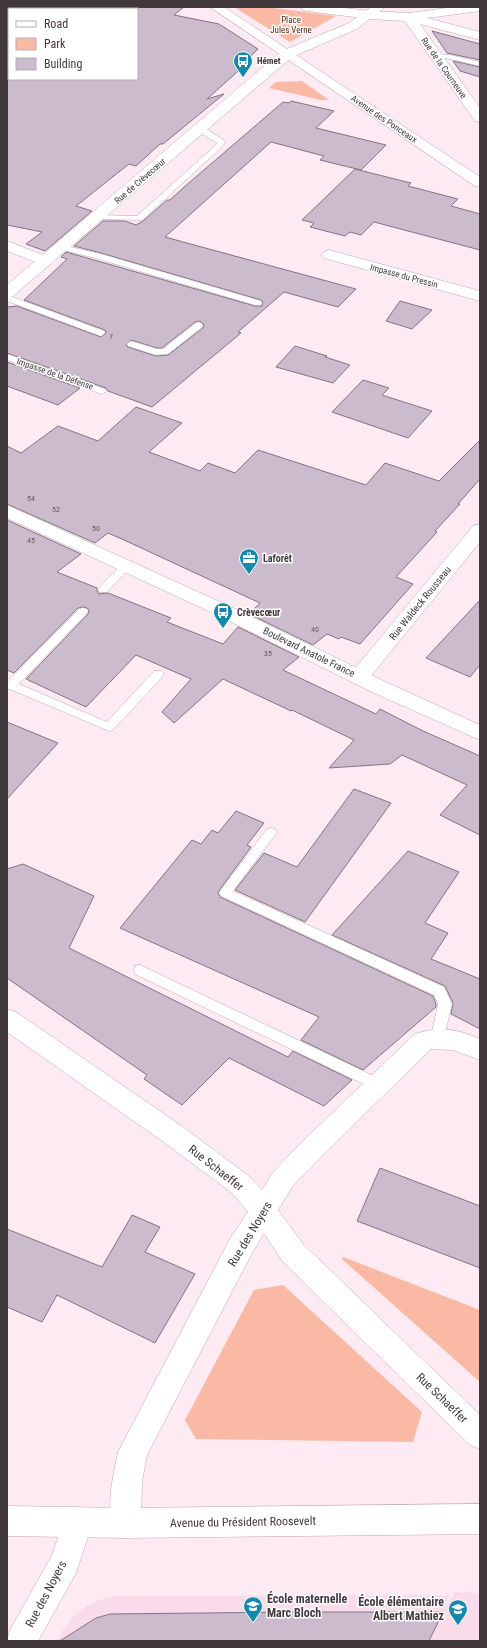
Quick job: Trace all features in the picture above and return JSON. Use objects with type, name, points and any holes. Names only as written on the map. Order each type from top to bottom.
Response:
[{"type":"street","name":"Avenue des Ponceaux","points":[[216,7],[480,183]]},
{"type":"street","points":[[312,7],[374,11],[409,17],[480,36]]},
{"type":"street","points":[[409,17],[480,7]]},
{"type":"street","points":[[287,54],[353,26],[374,11]]},
{"type":"street","name":"Rue de la Courneuve","points":[[409,17],[480,118]]},
{"type":"street","name":"Rue de Crèvecœur","points":[[7,293],[62,248],[287,54]]},
{"type":"street","points":[[7,246],[46,261]]},
{"type":"street","name":"Impasse du Pressin","points":[[329,255],[480,296]]},
{"type":"street","name":"Boulevard Anatole France","points":[[7,511],[125,567],[222,610],[359,677],[480,733]]},
{"type":"street","name":"Rue Waldeck Rousseau","points":[[359,677],[480,530]]},
{"type":"street","name":"Rue Schaeffer","points":[[7,1019],[174,1135],[241,1185],[264,1211],[293,1253],[480,1435]]},
{"type":"street","points":[[438,1037],[458,1040],[480,1050]]},
{"type":"street","name":"Rue des Noyers","points":[[126,1523],[127,1481],[133,1452],[240,1246],[284,1179],[424,1041],[438,1037]]},
{"type":"street","name":"Avenue du Président Roosevelt","points":[[7,1521],[126,1523],[480,1519]]},
{"type":"street","name":"Rue des Noyers","points":[[21,1641],[65,1562],[78,1522]]},
{"type":"lane","points":[[436,56],[450,57],[480,64]]},
{"type":"lane","points":[[98,217],[138,218],[219,146],[221,142],[200,129]]},
{"type":"lane","points":[[62,248],[98,256],[258,303]]},
{"type":"lane","points":[[7,298],[101,333]]},
{"type":"lane","points":[[131,344],[156,352],[165,352],[199,325]]},
{"type":"lane","name":"Impasse de la Défense","points":[[7,357],[102,391]]},
{"type":"lane","points":[[103,590],[125,567]]},
{"type":"lane","points":[[83,611],[11,685],[109,728],[158,674]]},
{"type":"lane","points":[[271,832],[225,893],[439,991],[445,1004],[438,1037]]},
{"type":"lane","points":[[140,970],[379,1085]]},
{"type":"shaded area","name":"École maternelle Marc Bloch","points":[[455,1592],[480,1593],[480,1641],[57,1641],[73,1617],[86,1606],[102,1599],[116,1596],[450,1595],[445,1608]]},
{"type":"green space","name":"Place Jules Verne","points":[[234,7],[266,7],[336,16],[290,42]]},
{"type":"green space","points":[[302,81],[329,100],[321,100],[269,88],[276,82]]},
{"type":"green space","points":[[343,1257],[480,1310],[480,1382],[342,1259]]},
{"type":"green space","points":[[283,1285],[422,1412],[413,1442],[196,1439],[185,1420],[254,1290]]},
{"type":"building","points":[[184,7],[174,15],[219,24],[258,49],[242,64],[245,65],[207,99],[224,94],[163,144],[160,144],[136,166],[129,164],[76,206],[92,211],[45,251],[26,244],[42,232],[7,225],[7,79],[138,80],[137,8]]},
{"type":"building","points":[[432,31],[480,44],[480,60],[447,53]]},
{"type":"building","points":[[453,61],[480,67],[480,77],[460,71]]},
{"type":"building","points":[[291,101],[334,111],[316,128],[386,145],[361,170],[320,160],[324,156],[271,142],[165,237],[356,289],[338,307],[284,292],[238,332],[241,333],[152,407],[108,391],[106,388],[7,353],[7,307],[17,306],[101,337],[106,333],[105,330],[24,300],[67,259],[61,257],[66,252],[255,306],[262,306],[263,302],[261,300],[74,246],[103,221],[125,221],[136,225],[143,221],[167,200],[170,200],[283,102],[289,103]],"holes":[[[200,321],[204,325],[203,328],[168,355],[156,356],[126,345],[131,340],[157,348],[162,348],[195,322]]]},
{"type":"building","points":[[355,169],[411,183],[408,186],[458,199],[451,206],[480,214],[480,250],[374,222],[361,235],[350,232],[345,236],[310,227],[314,223],[302,220]]},
{"type":"building","points":[[400,301],[432,310],[412,329],[386,321]]},
{"type":"building","points":[[295,346],[350,365],[333,383],[276,367]]},
{"type":"building","points":[[7,362],[80,388],[58,405],[7,386]]},
{"type":"building","points":[[363,380],[389,388],[382,395],[432,411],[408,438],[332,412]]},
{"type":"building","points":[[136,407],[182,423],[149,452],[200,471],[208,463],[235,473],[258,450],[366,485],[385,463],[439,481],[480,440],[480,479],[458,504],[460,504],[435,531],[437,532],[396,577],[413,584],[360,644],[341,637],[339,639],[327,634],[313,645],[249,614],[260,603],[124,540],[108,533],[95,543],[7,504],[7,446],[21,453],[58,426],[98,441]]},
{"type":"building","points":[[7,520],[81,554],[57,572],[97,588],[99,594],[108,593],[171,618],[167,622],[223,644],[238,627],[299,657],[283,670],[376,714],[380,709],[423,731],[480,756],[480,835],[440,815],[467,785],[402,755],[390,764],[329,768],[354,740],[223,679],[174,723],[162,712],[191,679],[136,655],[86,707],[26,679],[88,614],[89,610],[87,608],[78,608],[14,673],[7,670]]},
{"type":"building","points":[[480,600],[480,665],[470,677],[426,658]]},
{"type":"building","points":[[7,722],[58,743],[7,799]]},
{"type":"building","points":[[354,789],[391,803],[305,922],[235,890],[264,853],[297,867]]},
{"type":"building","points":[[236,811],[264,823],[247,845],[251,847],[218,892],[220,897],[433,996],[436,1007],[363,1070],[301,1040],[319,1017],[120,928],[192,840],[201,844],[212,830],[218,833]]},
{"type":"building","points":[[408,851],[459,872],[425,923],[448,933],[431,959],[480,979],[480,1029],[451,1014],[453,1003],[445,986],[332,935]]},
{"type":"building","points":[[23,864],[94,896],[69,948],[288,1057],[293,1051],[352,1080],[324,1106],[229,1058],[182,1105],[144,1079],[147,1075],[7,978],[7,869]]},
{"type":"building","points":[[380,1168],[480,1206],[480,1268],[357,1221]]},
{"type":"building","points":[[132,1215],[160,1227],[145,1252],[195,1274],[155,1343],[57,1295],[42,1322],[7,1307],[7,1229],[102,1267]]},
{"type":"building","name":"École maternelle Marc Bloch","points":[[443,1612],[429,1641],[60,1641],[96,1618],[110,1614]]},
{"type":"place","name":"Hémet","points":[[243,78]]},
{"type":"place","name":"Laforêt","points":[[249,575]]},
{"type":"place","name":"Crèvecœur","points":[[223,629]]},
{"type":"place","name":"École maternelle Marc Bloch","points":[[253,1623]]},
{"type":"place","name":"École élémentaire Albert Mathiez","points":[[458,1626]]}]
